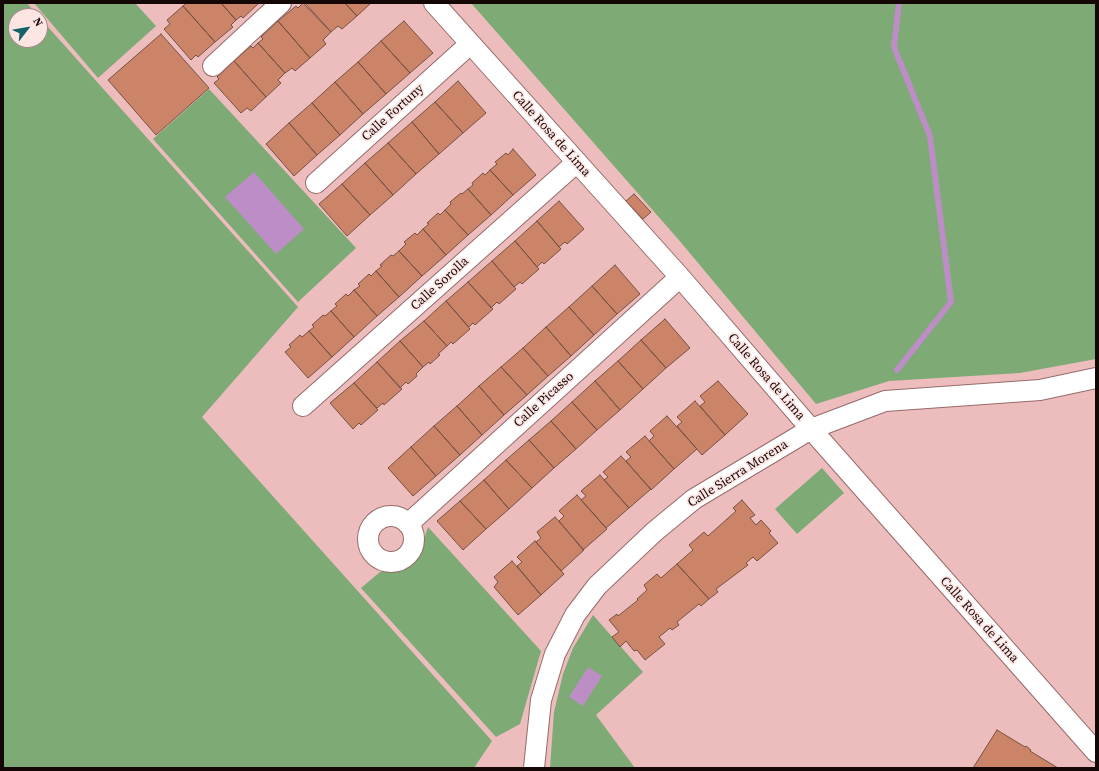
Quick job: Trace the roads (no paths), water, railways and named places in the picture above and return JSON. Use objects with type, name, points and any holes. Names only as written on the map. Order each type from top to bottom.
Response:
[{"type":"street","points":[[213,66],[281,3]]},
{"type":"street","name":"Calle Rosa de Lima","points":[[434,3],[680,277],[811,429],[1096,752]]},
{"type":"street","name":"Calle Fortuny","points":[[316,183],[470,44]]},
{"type":"street","name":"Calle Sorolla","points":[[303,406],[577,162]]},
{"type":"street","name":"Calle Picasso","points":[[408,524],[680,277]]},
{"type":"street","name":"Calle Sierra Morena","points":[[534,768],[541,700],[555,654],[575,615],[597,586],[654,532],[694,499],[811,429],[839,417],[885,401],[1040,390],[1096,378]]},
{"type":"waterway","points":[[897,370],[951,302],[930,136],[894,47],[899,3]]}]
